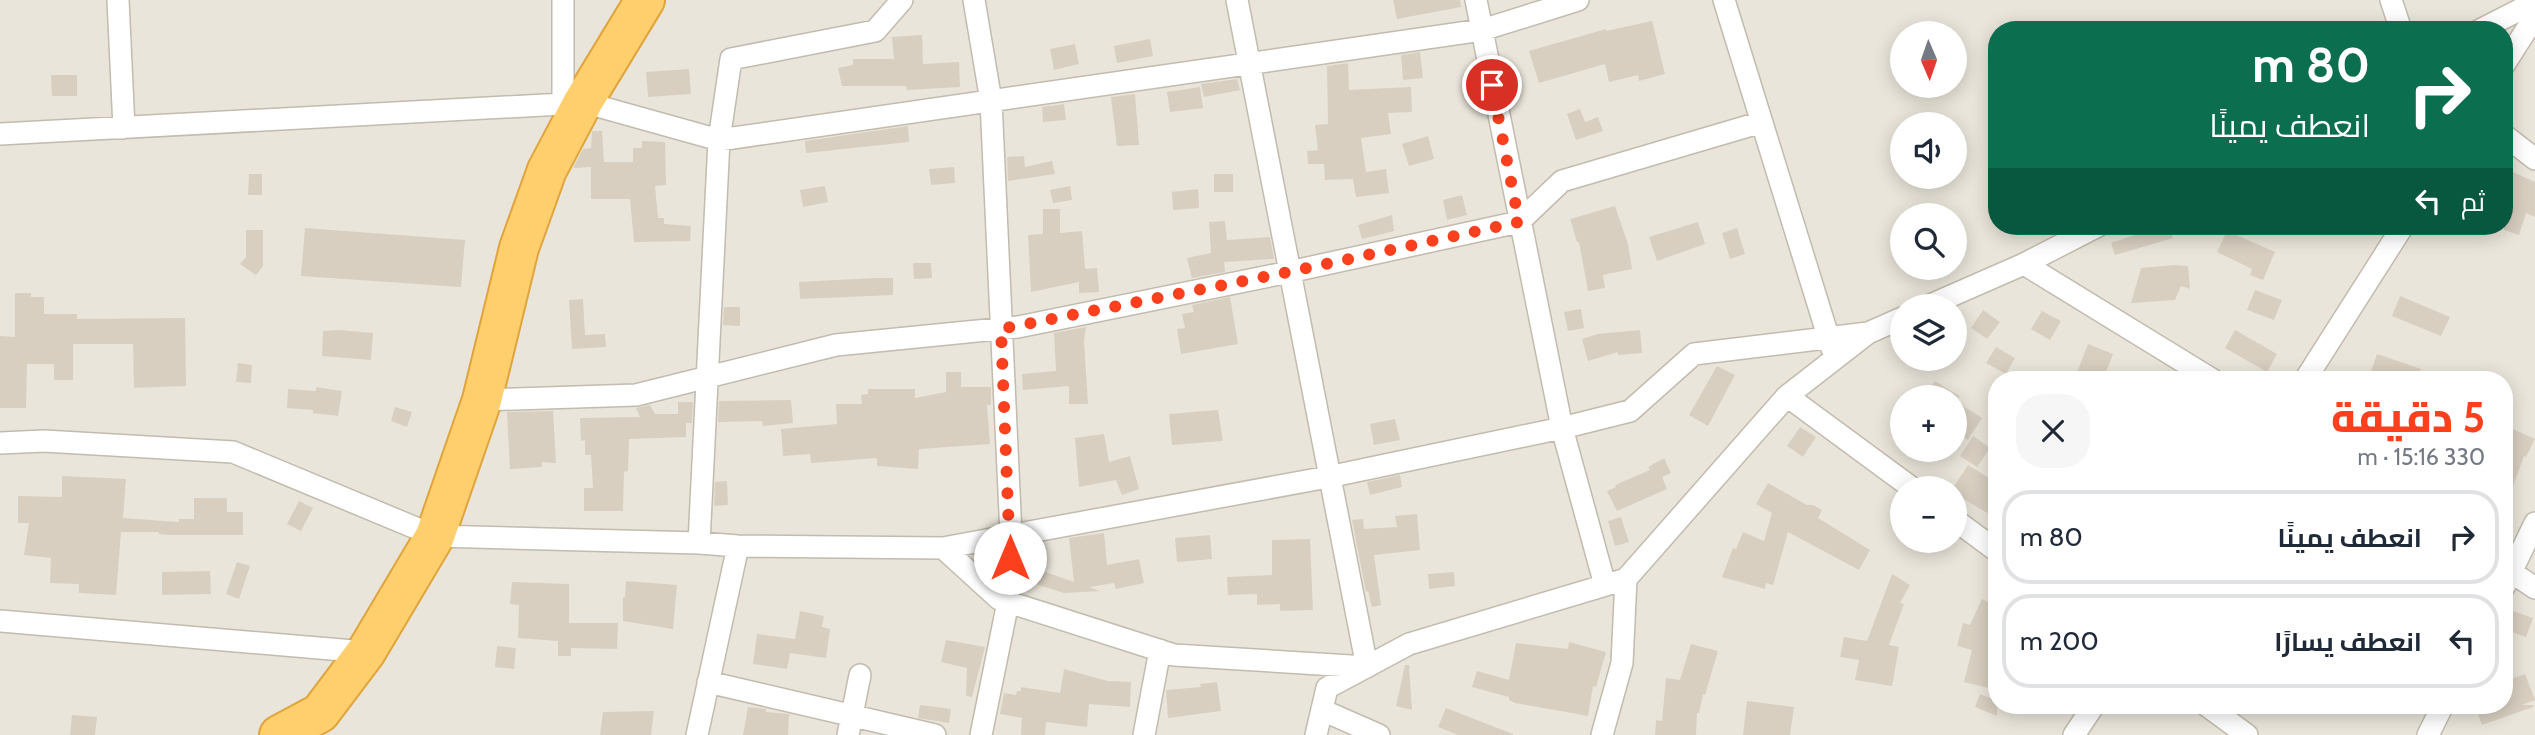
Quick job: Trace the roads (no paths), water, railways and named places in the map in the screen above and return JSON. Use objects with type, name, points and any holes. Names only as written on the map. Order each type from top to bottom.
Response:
[{"type":"highway","points":[[279,735],[314,724],[366,652],[436,536],[482,400],[519,248],[573,103],[645,0]]},
{"type":"street","points":[[118,0],[124,128]]},
{"type":"street","points":[[563,0],[573,103]]},
{"type":"street","points":[[699,542],[719,140],[731,59],[875,31],[902,0]]},
{"type":"street","points":[[974,0],[990,101],[1011,535],[1008,602],[981,735]]},
{"type":"street","points":[[1237,0],[1367,667]]},
{"type":"street","points":[[1476,0],[1562,428],[1605,585]]},
{"type":"street","points":[[0,134],[573,103],[719,140],[1482,30],[1578,0]]},
{"type":"street","points":[[1724,0],[1835,358]]},
{"type":"street","points":[[2391,0],[2398,21]]},
{"type":"street","points":[[2498,21],[2535,2]]},
{"type":"street","points":[[2513,51],[2535,16]]},
{"type":"street","points":[[482,400],[636,395],[836,345],[1001,329],[1289,272],[1519,222],[1562,181],[1762,122]]},
{"type":"street","points":[[2513,142],[2535,159]]},
{"type":"street","points":[[1955,294],[2024,264],[2080,235]]},
{"type":"street","points":[[2311,371],[2397,235]]},
{"type":"street","points":[[2024,264],[2198,371]]},
{"type":"street","points":[[1316,735],[1326,688],[1409,644],[1626,579],[1787,396],[1868,333],[1890,323]]},
{"type":"street","points":[[0,443],[44,441],[233,452],[436,536],[699,542],[738,546],[943,548],[1328,477],[1562,428],[1630,411],[1694,354],[1868,333]]},
{"type":"street","points":[[1787,396],[1896,476]]},
{"type":"street","points":[[2513,564],[2535,523]]},
{"type":"street","points":[[1967,529],[1988,544]]},
{"type":"street","points":[[697,735],[738,546]]},
{"type":"street","points":[[943,548],[999,599],[1174,655],[1367,667]]},
{"type":"street","points":[[2513,578],[2535,588]]},
{"type":"street","points":[[1602,735],[1622,663],[1626,579]]},
{"type":"street","points":[[0,621],[366,652]]},
{"type":"street","points":[[1144,735],[1160,650]]},
{"type":"street","points":[[850,725],[860,675]]},
{"type":"street","points":[[708,682],[850,725],[935,735]]},
{"type":"street","points":[[1322,709],[1379,735]]},
{"type":"street","points":[[2074,735],[2088,714]]},
{"type":"street","points":[[2218,714],[2247,735]]},
{"type":"street","points":[[2428,735],[2438,714]]}]
